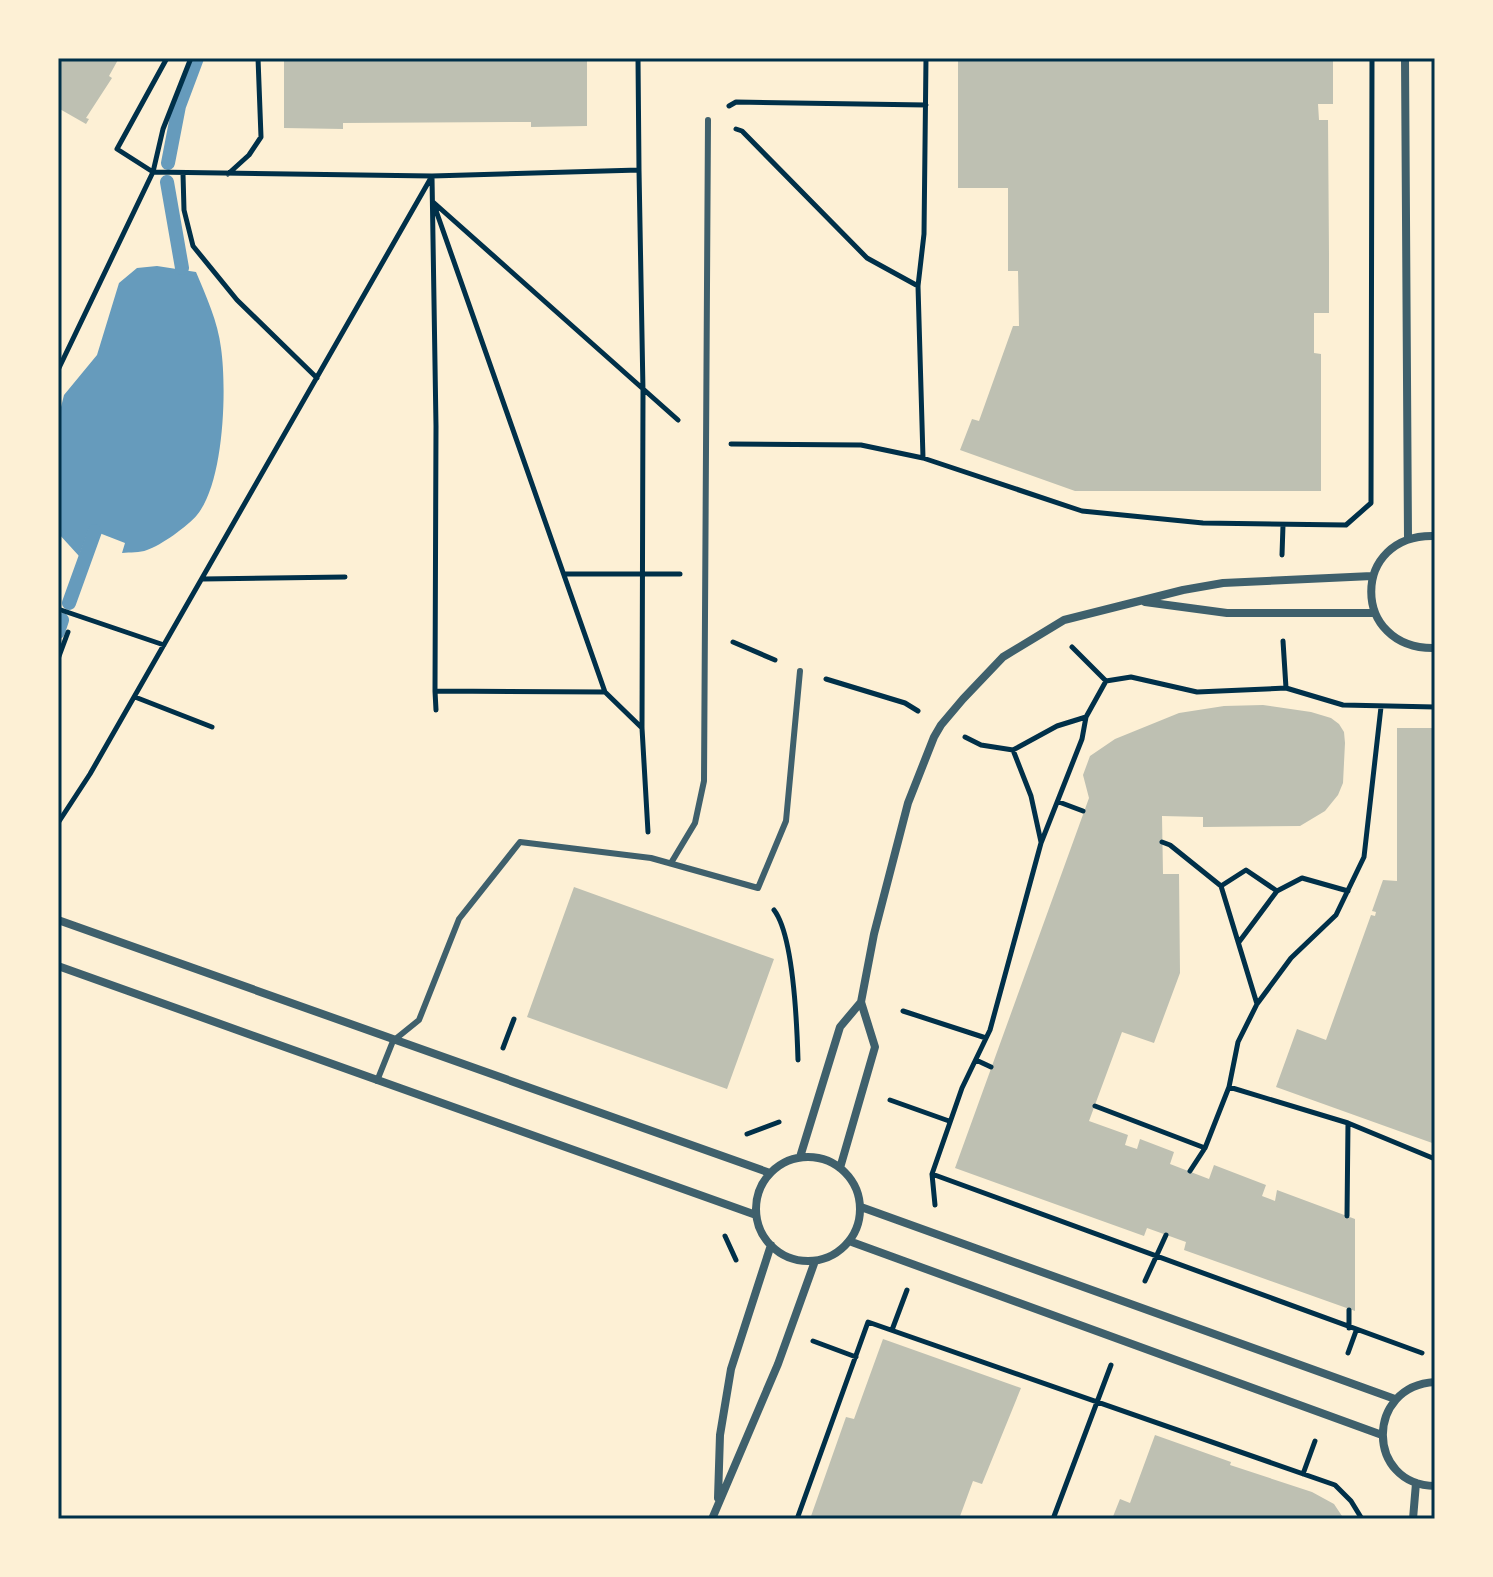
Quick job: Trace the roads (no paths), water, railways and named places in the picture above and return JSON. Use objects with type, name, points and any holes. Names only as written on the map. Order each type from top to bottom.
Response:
[{"type":"street","points":[[1405,58],[1408,539]]},
{"type":"street","points":[[1435,536],[1408,539],[1386,553],[1372,576],[1371,600],[1382,626],[1406,644],[1435,648]]},
{"type":"street","points":[[840,1168],[875,1047],[861,1002],[874,934],[908,803],[941,725],[1003,657],[1064,620],[1223,583],[1372,576]]},
{"type":"street","points":[[1141,601],[1227,613],[1375,613]]},
{"type":"street","points":[[58,920],[770,1173]]},
{"type":"street","points":[[58,966],[756,1215]]},
{"type":"street","points":[[800,1157],[840,1027],[861,1002]]},
{"type":"street","points":[[800,1157],[825,1160],[840,1168],[852,1181],[861,1207],[856,1230],[849,1241],[828,1257],[815,1261],[791,1258],[771,1245],[756,1215],[761,1186],[770,1173],[800,1157]]},
{"type":"street","points":[[861,1207],[1395,1399]]},
{"type":"street","points":[[849,1241],[1382,1435]]},
{"type":"street","points":[[718,1503],[720,1435],[731,1369],[771,1245]]},
{"type":"street","points":[[712,1519],[778,1364],[815,1261]]},
{"type":"street","points":[[1435,1382],[1408,1389],[1395,1399],[1388,1410],[1382,1435],[1385,1451],[1403,1476],[1416,1483],[1435,1486]]},
{"type":"street","points":[[1413,1519],[1416,1483]]},
{"type":"lane","points":[[671,863],[695,823],[704,781],[708,120]]},
{"type":"lane","points":[[377,1081],[393,1041],[419,1020],[459,919],[520,842],[651,858],[758,888],[786,821],[800,671]]},
{"type":"water","points":[[157,266],[196,272],[217,329],[224,387],[221,435],[213,481],[197,515],[159,544],[144,551],[122,553],[125,543],[89,529],[79,556],[58,533],[58,419],[64,395],[97,355],[119,283],[137,268]]},
{"type":"waterway","points":[[168,163],[179,106],[197,58]]},
{"type":"waterway","points":[[167,182],[182,268]]},
{"type":"waterway","points":[[69,603],[95,531]]},
{"type":"waterway","points":[[58,632],[62,620]]}]
